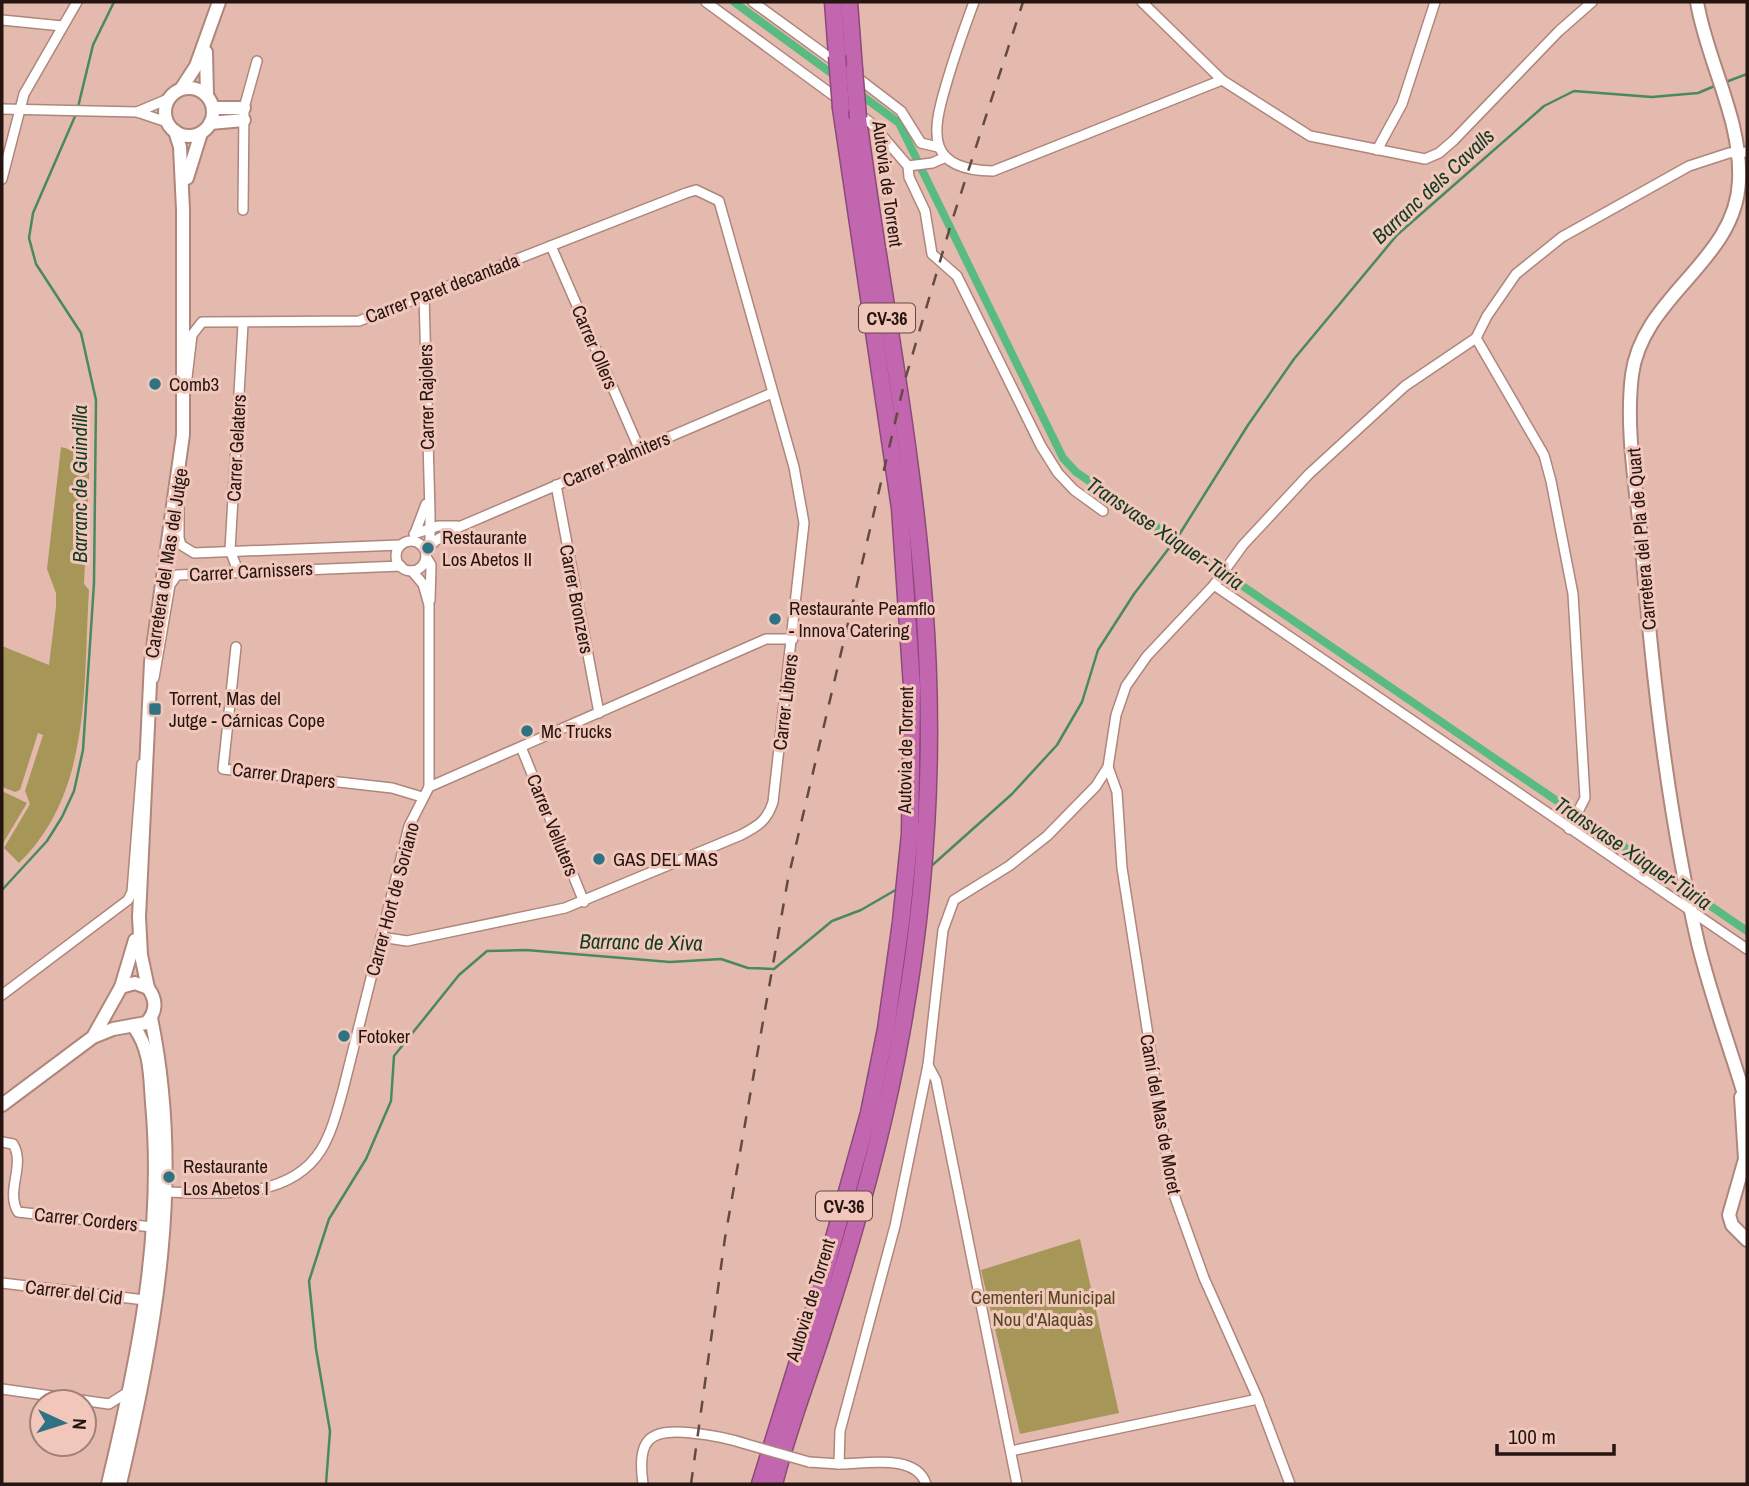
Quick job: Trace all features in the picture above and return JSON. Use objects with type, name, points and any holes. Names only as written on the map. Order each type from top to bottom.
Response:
[{"type":"highway","name":"Autovia de Torrent","points":[[774,1484],[855,1227],[884,1115],[902,1032],[918,916],[912,687],[900,508],[841,108],[832,2]]},
{"type":"highway","name":"Autovia de Torrent","points":[[760,1484],[869,1114],[886,1029],[917,831],[928,740],[924,604],[911,475],[858,118],[849,2]]},
{"type":"highway","points":[[784,1484],[868,1203],[884,1115]]},
{"type":"highway","points":[[751,1484],[825,1253],[847,1195]]},
{"type":"street","points":[[2,179],[11,152],[18,110],[76,2]]},
{"type":"street","points":[[137,112],[168,99],[181,89],[206,41],[219,2]]},
{"type":"street","points":[[706,2],[872,123],[908,166],[909,177],[925,211],[932,254],[957,276],[1041,446],[1066,481],[1103,511]]},
{"type":"street","points":[[753,2],[886,97],[901,111],[920,143],[938,147]]},
{"type":"street","points":[[974,2],[936,118],[938,147],[957,165],[977,171],[993,171],[1118,124],[1222,80]]},
{"type":"street","points":[[1142,2],[1222,80],[1310,136],[1425,159],[1439,153],[1559,31],[1592,2]]},
{"type":"street","points":[[1377,150],[1402,104],[1435,2]]},
{"type":"street","name":"Carretera del Pla de Quart","points":[[1697,2],[1714,66],[1743,153],[1737,196],[1727,228],[1654,318],[1640,345],[1632,372],[1632,433],[1653,686],[1660,739],[1699,945],[1747,1104]]},
{"type":"street","points":[[2,20],[62,26]]},
{"type":"street","points":[[205,128],[210,102],[205,75],[206,41]]},
{"type":"street","points":[[243,210],[244,114],[257,61]]},
{"type":"street","points":[[181,89],[198,89],[210,102],[244,114]]},
{"type":"street","points":[[168,99],[165,113],[171,127]]},
{"type":"street","points":[[2,109],[137,112],[187,136],[244,114]]},
{"type":"street","name":"Carretera del Mas del Jutge","points":[[148,988],[141,955],[139,916],[149,688],[179,481],[184,397],[180,147],[171,127]]},
{"type":"street","name":"Carretera del Mas del Jutge","points":[[183,210],[189,162],[205,128]]},
{"type":"street","points":[[839,1464],[845,1409],[895,1226],[928,1065],[943,930],[954,900],[1009,866],[1047,835],[1096,786],[1108,767],[1116,715],[1126,686],[1147,656],[1217,581],[1243,545],[1318,465],[1405,386],[1476,338],[1487,316],[1516,274],[1562,237],[1689,166],[1729,153],[1743,153]]},
{"type":"street","points":[[908,166],[932,163],[946,157]]},
{"type":"street","name":"Carrer Paret decantada","points":[[184,397],[190,373],[192,335],[196,327],[209,321],[243,324],[359,321],[686,193],[696,190],[707,193]]},
{"type":"street","name":"Carrer Librers","points":[[382,937],[407,941],[584,902],[763,823],[773,802],[804,523],[794,467],[723,214],[719,201],[707,193]]},
{"type":"street","name":"Carrer Ollers","points":[[551,246],[639,448]]},
{"type":"street","name":"Carrer Rajolers","points":[[424,295],[427,499],[430,513],[430,541],[426,553],[431,565],[429,787]]},
{"type":"street","name":"Carrer Gelaters","points":[[238,571],[230,550],[243,324]]},
{"type":"street","points":[[1476,338],[1544,456],[1573,594],[1585,798],[1569,829]]},
{"type":"street","name":"Carrer Palmiters","points":[[426,553],[435,541],[459,527],[772,393]]},
{"type":"street","name":"Carrer Carnissers","points":[[179,481],[181,545],[194,552],[400,545],[412,537]]},
{"type":"street","name":"Carrer Bronzers","points":[[556,485],[599,713]]},
{"type":"street","name":"Carrer Rajolers","points":[[412,537],[427,499]]},
{"type":"street","points":[[430,513],[445,526]]},
{"type":"street","name":"Carrer Palmiters","points":[[412,537],[430,528],[459,527]]},
{"type":"street","points":[[412,537],[426,553],[420,568],[412,571]]},
{"type":"street","points":[[400,545],[396,556],[401,566]]},
{"type":"street","name":"Carrer Carnissers","points":[[149,688],[157,668],[173,579],[181,573],[401,566],[412,571]]},
{"type":"street","name":"Carrer Rajolers","points":[[412,571],[423,584],[429,605]]},
{"type":"street","points":[[1217,581],[1569,829],[1692,909],[1747,949]]},
{"type":"street","points":[[429,787],[766,639],[793,639]]},
{"type":"street","name":"Carrer Drapers","points":[[236,647],[223,769],[392,788],[422,797]]},
{"type":"street","points":[[2,995],[128,900],[132,892],[139,778],[147,742]]},
{"type":"street","name":"Carrer Velluters","points":[[521,747],[584,902]]},
{"type":"street","name":"Camí del Mas de Moret","points":[[1108,767],[1117,793],[1122,868],[1172,1189],[1204,1278],[1258,1399],[1290,1484]]},
{"type":"street","name":"Carrer Hort de Soriano","points":[[167,1192],[269,1188],[308,1166],[320,1152],[331,1131],[343,1090],[409,826],[429,787]]},
{"type":"street","name":"Carretera del Mas del Jutge","points":[[121,987],[132,955],[139,916]]},
{"type":"street","points":[[93,1037],[111,1008],[115,992],[135,983],[148,988],[155,1003],[151,1018],[160,1062],[167,1149],[167,1192],[150,1350],[120,1484]]},
{"type":"street","points":[[108,1484],[131,1388],[145,1300],[156,1151],[148,1056],[144,1040],[130,1026],[114,1016],[111,1008]]},
{"type":"street","points":[[2,1105],[93,1037],[151,1018]]},
{"type":"street","points":[[1732,1053],[1743,1107],[1746,1142],[1742,1175],[1730,1204],[1732,1225],[1747,1240]]},
{"type":"street","points":[[928,1065],[936,1080],[1017,1484]]},
{"type":"street","name":"Carrer Corders","points":[[2,1142],[13,1144],[18,1152],[12,1202],[18,1212],[152,1227]]},
{"type":"street","points":[[1730,1204],[1747,1190]]},
{"type":"street","points":[[1732,1225],[1747,1234]]},
{"type":"street","name":"Carrer del Cid","points":[[2,1283],[145,1300]]},
{"type":"street","points":[[109,1404],[125,1396],[131,1388]]},
{"type":"street","points":[[2,1389],[109,1404],[119,1412],[123,1423]]},
{"type":"street","points":[[1011,1451],[1258,1399]]},
{"type":"street","points":[[643,1484],[639,1461],[643,1448],[650,1437],[672,1430],[718,1436],[809,1462],[897,1463],[912,1467],[926,1484]]},
{"type":"green space","points":[[61,447],[90,455],[84,584],[89,590],[83,700],[72,771],[60,804],[43,835],[19,863],[4,848],[30,804],[25,791],[43,735],[38,733],[20,790],[15,792],[2,787],[2,646],[49,665],[56,593],[47,569]]},
{"type":"green space","points":[[2,791],[27,803],[2,845]]},
{"type":"green space","name":"Cementeri Municipal Nou d'Alaquàs","points":[[1080,1239],[1119,1413],[1020,1434],[981,1270]]},
{"type":"waterway","name":"Barranc de Guindilla","points":[[78,107],[93,45],[114,2]]},
{"type":"waterway","name":"Transvase Xùquer-Tùria","points":[[734,2],[838,78]]},
{"type":"waterway","name":"Barranc dels Cavalls","points":[[1723,83],[1747,74]]},
{"type":"waterway","name":"Barranc dels Cavalls","points":[[928,869],[1012,794],[1057,745],[1082,702],[1098,650],[1134,594],[1179,535],[1248,425],[1294,359],[1397,235],[1544,106],[1574,91],[1652,97],[1698,93],[1717,85]]},
{"type":"waterway","name":"Transvase Xùquer-Tùria","points":[[857,92],[899,123],[1063,458],[1076,472],[1747,931]]},
{"type":"waterway","name":"Barranc de Guindilla","points":[[2,890],[47,841],[62,817],[74,791],[83,750],[94,583],[96,400],[81,333],[36,264],[29,238],[33,213],[76,114]]},
{"type":"waterway","name":"Barranc de Xiva","points":[[326,1484],[330,1431],[316,1349],[309,1281],[329,1219],[366,1159],[391,1101],[394,1056],[459,975],[487,951],[526,950],[670,962],[721,959],[748,968],[774,969],[832,921],[861,910],[899,888]]},
{"type":"railway","points":[[691,1484],[725,1238],[788,879],[905,380],[951,224],[1023,2]]},
{"type":"place","name":"Comb3","points":[[155,384]]},
{"type":"place","name":"Restaurante Los Abetos II","points":[[428,548]]},
{"type":"place","name":"Restaurante Peamflo - Innova Catering","points":[[775,619]]},
{"type":"place","name":"Torrent, Mas del Jutge - Cárnicas Cope","points":[[155,709]]},
{"type":"place","name":"Mc Trucks","points":[[527,731]]},
{"type":"place","name":"GAS DEL MAS","points":[[599,859]]},
{"type":"place","name":"Fotoker","points":[[344,1036]]},
{"type":"place","name":"Restaurante Los Abetos I","points":[[169,1177]]}]
